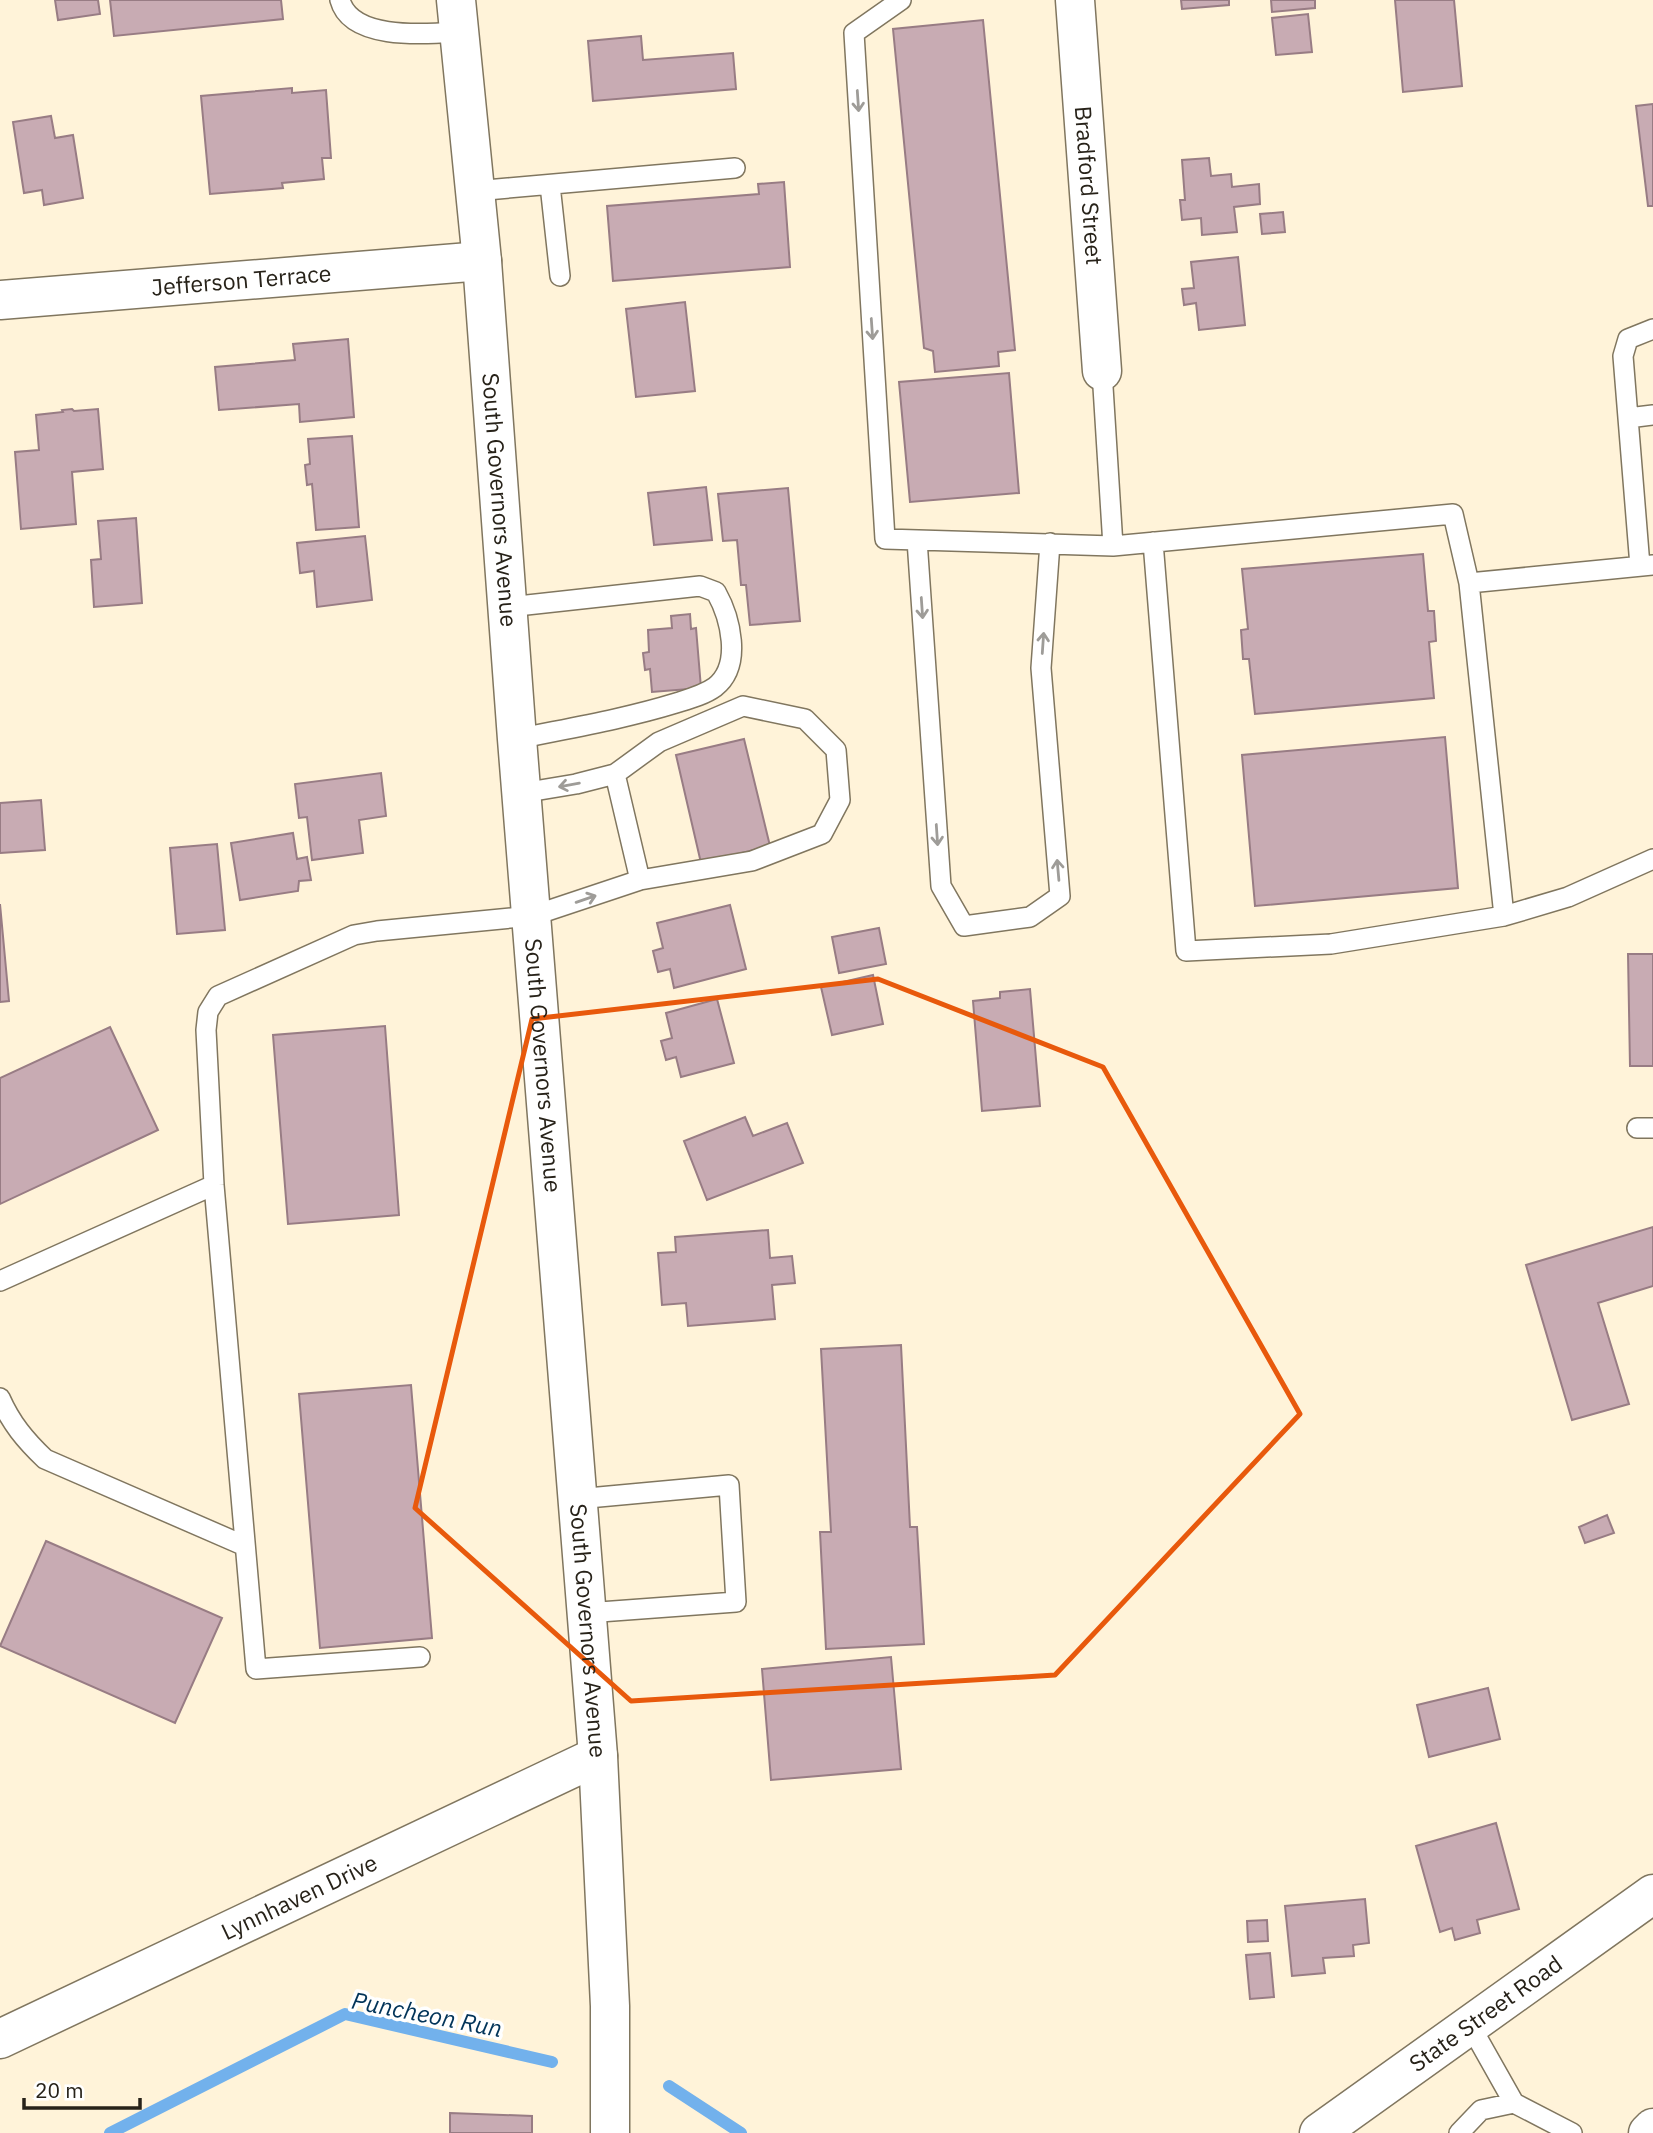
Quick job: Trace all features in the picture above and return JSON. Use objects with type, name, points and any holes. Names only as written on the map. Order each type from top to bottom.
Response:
[{"type":"main road","name":"Bradford Street","points":[[1075,0],[1102,371]]},
{"type":"main road","name":"South Governors Avenue","points":[[457,16],[482,261],[598,1756],[610,2006],[610,2133]]},
{"type":"main road","name":"Jefferson Terrace","points":[[0,300],[482,261]]},
{"type":"main road","name":"Lynnhaven Drive","points":[[0,2039],[598,1756]]},
{"type":"main road","name":"State Street Road","points":[[1319,2133],[1653,1894]]},
{"type":"main road","points":[[1648,2133],[1653,2128]]},
{"type":"lane","points":[[340,0],[355,21],[385,32],[427,34],[457,16]]},
{"type":"lane","points":[[901,0],[854,33],[885,538],[1113,545],[1454,514],[1469,583],[1504,916]]},
{"type":"lane","points":[[475,191],[735,168]]},
{"type":"lane","points":[[550,185],[559,276]]},
{"type":"lane","points":[[1469,583],[1647,565],[1628,418],[1623,355],[1628,339],[1653,329]]},
{"type":"lane","points":[[1102,371],[1113,545]]},
{"type":"lane","points":[[1628,418],[1653,415]]},
{"type":"lane","points":[[917,540],[941,886],[964,926],[1030,917],[1060,896],[1041,668],[1050,543]]},
{"type":"lane","points":[[1153,542],[1186,950],[1331,944],[1504,916],[1568,898],[1653,859]]},
{"type":"lane","points":[[508,607],[700,586],[716,592],[725,608],[731,654],[728,672],[716,687],[695,697],[652,710],[517,739]]},
{"type":"lane","points":[[420,1657],[256,1669],[214,1185],[206,1030],[208,1012],[218,996],[354,935],[532,916],[640,880],[752,861],[822,834],[840,800],[836,750],[805,719],[743,706],[659,741],[615,774],[522,793]]},
{"type":"lane","points":[[615,774],[640,880]]},
{"type":"lane","points":[[0,1281],[214,1185]]},
{"type":"lane","points":[[0,1398],[8,1417],[25,1440],[44,1458],[245,1546]]},
{"type":"lane","points":[[577,1499],[729,1485],[736,1602],[586,1614]]},
{"type":"lane","points":[[1470,2025],[1514,2103],[1572,2133]]},
{"type":"lane","points":[[1459,2133],[1481,2110],[1514,2103]]},
{"type":"highlighted area","points":[[878,979],[1103,1067],[1300,1414],[1055,1675],[631,1701],[415,1508],[532,1019]]},
{"type":"building","points":[[55,0],[98,0],[100,14],[58,20]]},
{"type":"building","points":[[110,0],[281,0],[283,19],[114,36]]},
{"type":"building","points":[[1181,0],[1229,0],[1229,5],[1182,9]]},
{"type":"building","points":[[1271,0],[1315,0],[1315,8],[1272,12]]},
{"type":"building","points":[[1395,0],[1454,0],[1462,86],[1403,92]]},
{"type":"building","points":[[1308,14],[1312,52],[1276,55],[1272,18]]},
{"type":"building","points":[[983,20],[1015,350],[998,352],[999,366],[935,372],[933,351],[924,348],[893,29]]},
{"type":"building","points":[[641,36],[643,60],[733,53],[736,89],[593,101],[588,41]]},
{"type":"building","points":[[292,88],[292,93],[326,90],[331,158],[322,158],[324,179],[282,183],[283,188],[210,194],[201,96]]},
{"type":"building","points":[[1653,104],[1653,206],[1648,206],[1636,106]]},
{"type":"building","points":[[51,116],[55,138],[73,135],[83,198],[44,205],[42,190],[24,193],[13,122]]},
{"type":"building","points":[[1209,158],[1211,176],[1231,174],[1232,187],[1259,184],[1260,204],[1234,207],[1237,232],[1202,235],[1201,218],[1182,220],[1180,200],[1185,200],[1182,160]]},
{"type":"building","points":[[784,182],[790,267],[613,281],[607,206],[759,194],[758,184]]},
{"type":"building","points":[[1283,212],[1285,232],[1262,234],[1260,214]]},
{"type":"building","points":[[1238,257],[1245,325],[1199,330],[1196,303],[1184,305],[1182,289],[1194,288],[1191,262]]},
{"type":"building","points":[[685,302],[695,391],[636,397],[626,309]]},
{"type":"building","points":[[348,339],[354,417],[300,422],[299,404],[219,410],[215,367],[295,360],[293,344]]},
{"type":"building","points":[[1009,373],[1019,493],[910,502],[899,382]]},
{"type":"building","points":[[72,409],[98,409],[103,469],[72,472],[76,524],[21,529],[15,452],[39,450],[36,415]]},
{"type":"building","points":[[352,436],[359,527],[316,530],[312,484],[307,485],[305,465],[310,464],[308,439]]},
{"type":"building","points":[[706,487],[712,540],[654,545],[648,493]]},
{"type":"building","points":[[788,488],[800,621],[750,625],[746,585],[741,585],[737,540],[723,541],[718,494]]},
{"type":"building","points":[[136,518],[142,603],[94,607],[91,560],[101,559],[98,521]]},
{"type":"building","points":[[365,536],[372,600],[317,607],[314,571],[300,573],[297,543]]},
{"type":"building","points":[[1423,554],[1428,611],[1434,611],[1436,641],[1429,642],[1434,698],[1255,714],[1249,659],[1243,659],[1241,630],[1248,629],[1242,569]]},
{"type":"building","points":[[690,614],[691,629],[696,628],[701,688],[652,692],[650,669],[645,670],[643,653],[649,652],[648,630],[672,628],[671,616]]},
{"type":"building","points":[[1445,737],[1458,888],[1255,906],[1242,755]]},
{"type":"building","points":[[744,739],[770,846],[701,863],[676,755]]},
{"type":"building","points":[[381,773],[386,816],[359,820],[363,853],[312,860],[307,817],[299,818],[295,784]]},
{"type":"building","points":[[41,800],[45,850],[0,853],[0,803]]},
{"type":"building","points":[[293,833],[297,859],[307,857],[311,880],[299,881],[298,891],[240,900],[231,843]]},
{"type":"building","points":[[217,844],[225,930],[177,934],[170,848]]},
{"type":"building","points":[[0,904],[9,1001],[0,1002]]},
{"type":"building","points":[[730,905],[746,969],[674,988],[670,969],[658,972],[653,951],[663,948],[657,923]]},
{"type":"building","points":[[879,928],[886,964],[839,973],[832,937]]},
{"type":"building","points":[[1628,954],[1653,954],[1653,1066],[1630,1066]]},
{"type":"building","points":[[873,975],[883,1024],[832,1035],[821,987]]},
{"type":"building","points":[[1030,989],[1040,1106],[982,1111],[973,1001],[1000,998],[1000,992]]},
{"type":"building","points":[[717,999],[734,1063],[681,1077],[676,1057],[666,1060],[661,1041],[672,1038],[666,1013]]},
{"type":"building","points":[[385,1026],[399,1215],[288,1224],[273,1035]]},
{"type":"building","points":[[110,1027],[158,1130],[0,1204],[0,1078]]},
{"type":"building","points":[[745,1117],[753,1136],[787,1123],[803,1163],[707,1200],[684,1141]]},
{"type":"building","points":[[1653,1227],[1653,1286],[1598,1303],[1629,1404],[1572,1420],[1526,1265]]},
{"type":"building","points":[[768,1230],[770,1258],[792,1256],[795,1283],[772,1285],[775,1319],[688,1326],[686,1303],[662,1305],[658,1253],[676,1252],[675,1237]]},
{"type":"building","points":[[901,1345],[910,1527],[917,1527],[924,1644],[826,1649],[820,1532],[831,1532],[821,1349]]},
{"type":"building","points":[[411,1385],[432,1638],[320,1648],[299,1394]]},
{"type":"building","points":[[1607,1515],[1614,1533],[1585,1543],[1579,1527]]},
{"type":"building","points":[[46,1541],[222,1618],[175,1723],[0,1646]]},
{"type":"building","points":[[891,1657],[901,1769],[771,1780],[762,1669]]},
{"type":"building","points":[[1488,1688],[1500,1739],[1429,1757],[1417,1705]]},
{"type":"building","points":[[1496,1823],[1519,1909],[1477,1920],[1480,1933],[1455,1940],[1452,1928],[1440,1932],[1416,1846]]},
{"type":"building","points":[[1365,1899],[1369,1943],[1353,1945],[1354,1956],[1323,1958],[1325,1973],[1292,1976],[1285,1906]]},
{"type":"building","points":[[1267,1920],[1268,1941],[1248,1942],[1247,1921]]},
{"type":"building","points":[[1270,1953],[1274,1997],[1250,1999],[1246,1955]]},
{"type":"building","points":[[450,2113],[532,2116],[532,2133],[450,2133]]},
{"type":"waterway","name":"Puncheon Run","points":[[110,2133],[345,2014],[552,2062]]},
{"type":"waterway","name":"Puncheon Run","points":[[669,2086],[741,2133]]}]
